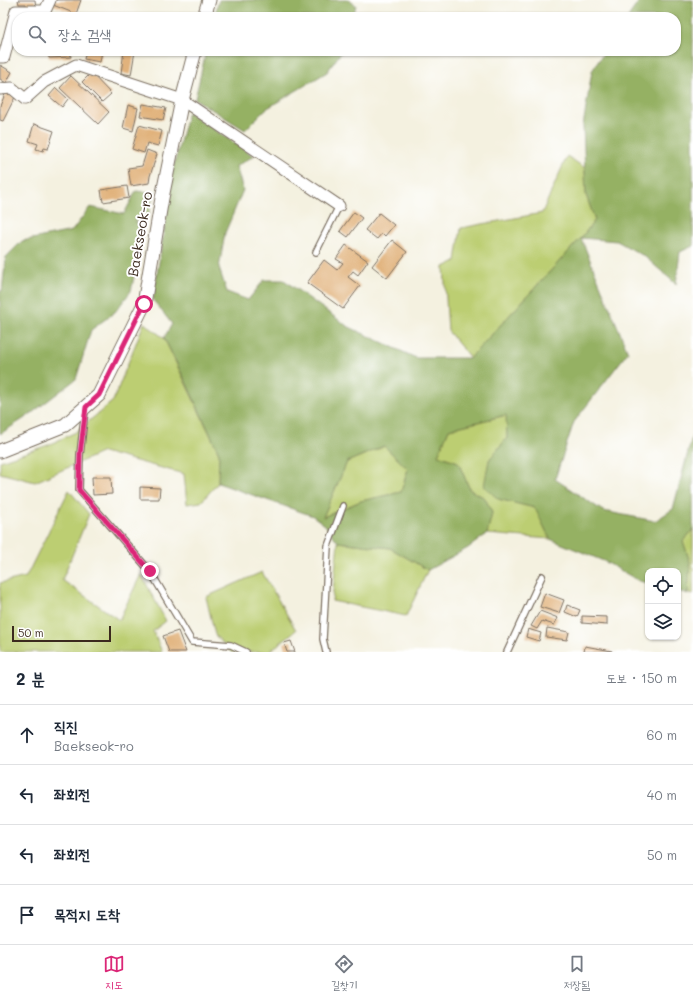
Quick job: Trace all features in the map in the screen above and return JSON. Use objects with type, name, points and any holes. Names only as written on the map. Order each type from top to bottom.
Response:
[{"type":"street","points":[[16,12],[45,12],[50,0]]},
{"type":"street","points":[[205,12],[209,0]]},
{"type":"street","points":[[0,57],[4,56],[12,26]]},
{"type":"street","name":"Baekseok-ro","points":[[0,451],[65,425],[99,395],[144,304],[162,198],[182,100],[194,56]]},
{"type":"street","points":[[0,89],[12,88],[25,99],[44,82],[76,65],[182,100],[340,206]]},
{"type":"lane","points":[[316,252],[340,206]]},
{"type":"lane","points":[[86,407],[80,454],[79,490],[150,571],[192,642],[231,645],[246,652]]},
{"type":"lane","points":[[326,652],[324,639],[328,546],[343,506]]},
{"type":"lane","points":[[507,652],[542,576]]},
{"type":"green space","points":[[219,0],[348,0],[356,5],[354,12],[215,12]]},
{"type":"green space","points":[[640,0],[693,0],[693,246],[680,252],[676,284],[644,256],[617,241],[581,238],[595,220],[586,195],[583,126],[592,71],[602,56],[681,56],[681,12],[632,12]]},
{"type":"green space","points":[[205,56],[338,56],[327,72],[266,109],[245,130],[195,99]]},
{"type":"green space","points":[[188,112],[254,156],[236,166],[243,190],[225,233],[219,268],[227,292],[248,300],[264,280],[284,280],[347,326],[416,358],[470,358],[581,238],[628,352],[574,422],[555,479],[603,511],[655,521],[673,509],[693,433],[693,530],[683,541],[690,562],[688,594],[681,592],[681,568],[645,568],[645,582],[639,581],[606,562],[550,539],[535,508],[498,499],[484,486],[489,460],[507,438],[506,415],[449,429],[438,455],[458,462],[470,490],[485,498],[492,513],[487,534],[468,548],[428,570],[390,548],[338,542],[325,525],[313,516],[218,483],[219,453],[164,338],[172,324],[153,300],[167,212],[171,176]],"holes":[[[384,446],[408,469],[401,492],[361,501],[323,517],[347,462]]]},
{"type":"green space","points":[[567,156],[585,168],[586,195],[595,220],[581,238],[470,358],[448,331],[444,267],[456,261],[461,228],[542,213]]},
{"type":"green space","points":[[136,191],[154,193],[148,216],[135,220],[143,235],[131,291],[115,312],[91,330],[76,379],[28,416],[0,434],[0,291],[2,291],[6,257],[22,241],[72,231],[90,207],[124,214]]},
{"type":"green space","points":[[144,323],[164,338],[219,453],[218,483],[201,502],[187,504],[184,474],[103,452],[35,482],[0,473],[0,461],[48,445],[76,432],[113,401]]},
{"type":"green space","points":[[507,415],[507,438],[489,460],[498,499],[535,508],[550,539],[487,534],[492,513],[485,498],[470,490],[458,462],[438,455],[449,429]]},
{"type":"green space","points":[[385,446],[408,469],[401,492],[361,501],[323,517],[347,462]]},
{"type":"green space","points":[[69,490],[89,514],[62,580],[119,620],[141,574],[166,621],[153,631],[162,652],[0,652],[0,583],[26,577]]},
{"type":"green space","points":[[693,530],[693,595],[688,594],[690,562],[683,541]]},
{"type":"green space","points":[[338,542],[390,548],[428,570],[406,616],[332,601]]},
{"type":"green space","points":[[262,572],[296,630],[269,652],[231,652],[215,635],[206,597]]},
{"type":"building","points":[[18,0],[35,0],[36,8],[26,9],[26,4],[19,4]]},
{"type":"building","points":[[54,0],[81,0],[77,12],[71,12],[53,5]]},
{"type":"building","points":[[49,56],[71,57],[49,58]]},
{"type":"building","points":[[85,56],[101,56],[100,62],[84,59]]},
{"type":"building","points":[[123,56],[134,56],[131,75],[121,73]]},
{"type":"building","points":[[0,65],[12,72],[6,83],[0,79]]},
{"type":"building","points":[[91,73],[111,94],[102,102],[82,82]]},
{"type":"building","points":[[71,76],[109,112],[98,124],[60,88]]},
{"type":"building","points":[[56,88],[68,99],[62,107],[49,96]]},
{"type":"building","points":[[6,92],[15,97],[3,121],[0,120],[0,106]]},
{"type":"building","points":[[143,104],[166,108],[163,120],[140,116]]},
{"type":"building","points":[[128,105],[138,108],[133,131],[123,128]]},
{"type":"building","points":[[34,124],[54,131],[48,149],[44,148],[43,151],[36,149],[38,144],[29,141]]},
{"type":"building","points":[[139,125],[162,131],[158,146],[147,143],[144,153],[132,149]]},
{"type":"building","points":[[147,150],[157,154],[149,183],[131,186],[128,168],[142,166]]},
{"type":"building","points":[[127,186],[129,198],[103,202],[101,190]]},
{"type":"building","points":[[354,212],[362,218],[348,237],[340,231]]},
{"type":"building","points":[[379,213],[394,225],[385,236],[382,233],[377,239],[365,230]]},
{"type":"building","points":[[392,240],[407,252],[387,278],[372,266]]},
{"type":"building","points":[[346,245],[368,261],[358,275],[353,271],[348,277],[360,286],[343,309],[307,283],[324,260],[337,270],[343,263],[336,259]]},
{"type":"building","points":[[92,477],[111,477],[112,494],[93,495]]},
{"type":"building","points":[[140,487],[160,488],[159,499],[140,499]]},
{"type":"building","points":[[545,593],[564,600],[559,613],[540,607]]},
{"type":"building","points":[[567,605],[580,610],[577,617],[565,612]]},
{"type":"building","points":[[540,611],[558,618],[554,625],[542,621],[537,629],[531,626]]},
{"type":"building","points":[[582,616],[607,617],[607,625],[582,623]]},
{"type":"building","points":[[547,628],[569,632],[567,640],[546,637]]},
{"type":"building","points":[[528,629],[541,633],[539,641],[526,637]]},
{"type":"building","points":[[178,631],[186,652],[169,652],[163,636]]},
{"type":"building","points":[[291,641],[295,652],[287,652],[284,643]]},
{"type":"building","points":[[585,646],[612,651],[612,652],[584,652]]},
{"type":"route","points":[[144,304],[99,395],[86,407],[80,454],[79,490],[150,571]]}]
